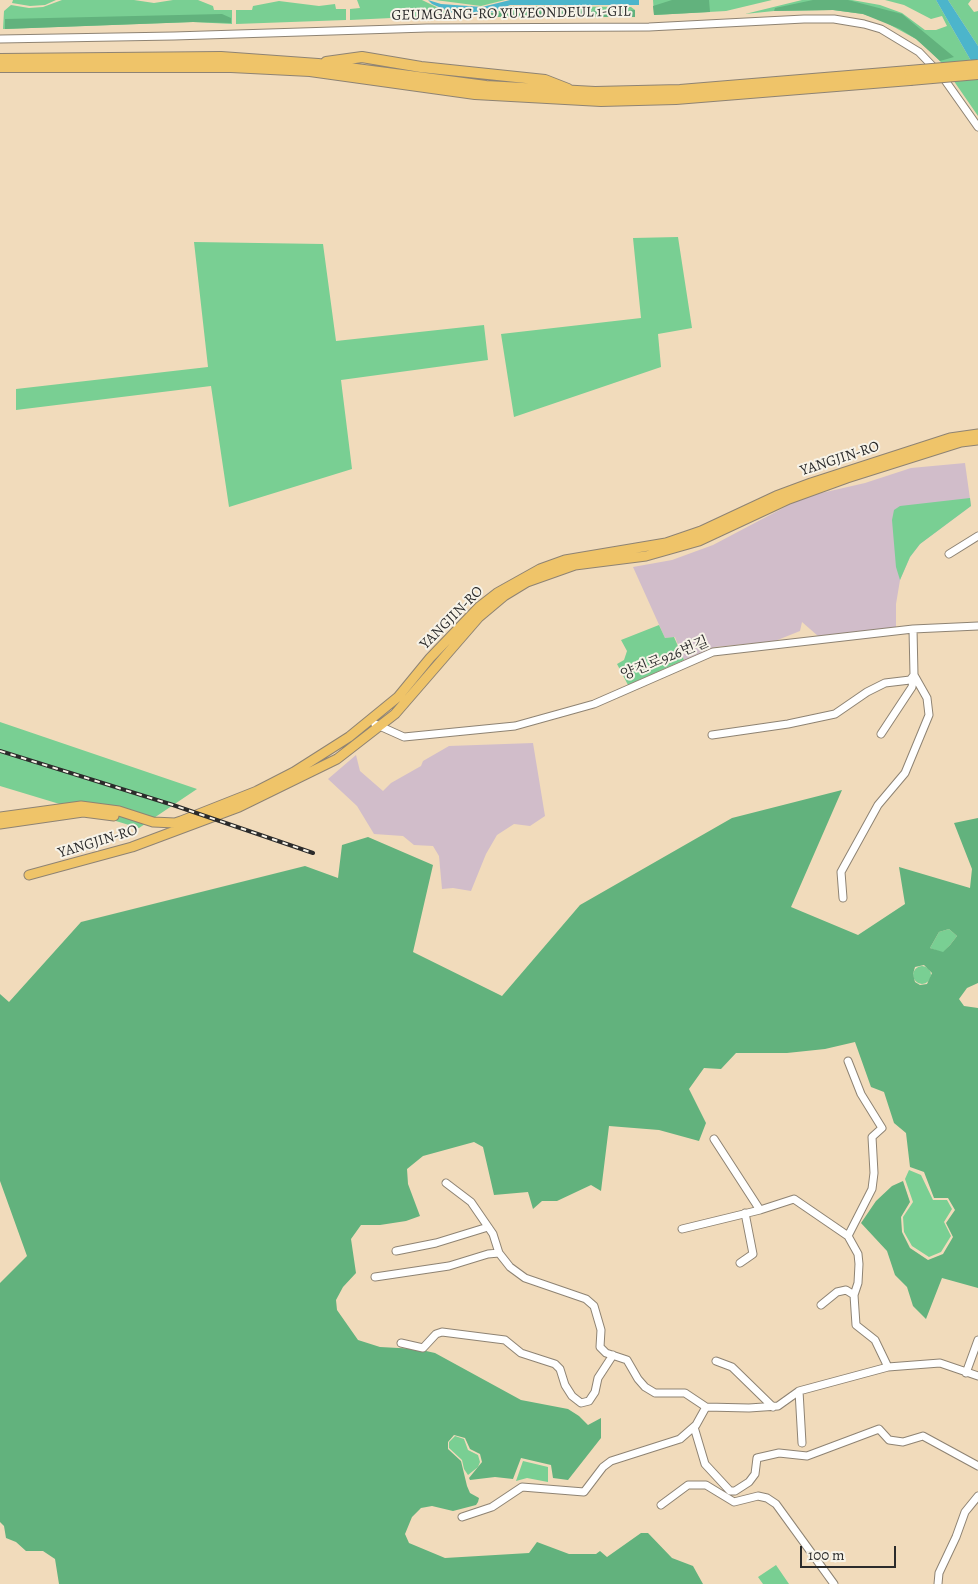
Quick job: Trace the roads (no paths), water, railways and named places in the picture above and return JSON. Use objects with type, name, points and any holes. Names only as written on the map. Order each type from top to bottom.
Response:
[{"type":"highway","points":[[0,59],[221,57],[318,64],[486,86],[579,92],[680,90],[909,76],[978,74]]},
{"type":"highway","points":[[0,67],[231,66],[300,70],[494,96],[601,101],[676,99],[909,76],[978,65]]},
{"type":"main road","name":"YANGJIN-RO","points":[[0,817],[81,806],[119,811],[153,822],[176,822],[257,791],[329,751],[371,721],[398,697],[430,658],[479,607],[497,593],[540,569],[565,560],[666,543],[701,531],[776,496],[811,483],[950,438],[978,434]]},
{"type":"main road","name":"YANGJIN-RO","points":[[28,876],[88,861],[174,831],[275,791],[337,759],[380,728],[401,708],[479,617],[504,596],[527,582],[575,566],[646,556],[699,541],[789,498],[961,442],[978,440]]},
{"type":"main road","name":"YANGJIN-RO","points":[[0,824],[83,812],[121,818],[174,831]]},
{"type":"street","name":"GEUMGANG-RO YUYEONDEUL 1-GIL","points":[[0,39],[427,28],[649,27],[834,19],[864,24],[881,30],[914,48],[942,76],[978,127]]},
{"type":"street","points":[[949,554],[978,536]]},
{"type":"street","name":"양진로926번길","points":[[371,721],[380,728],[404,737],[515,726],[594,704],[713,652],[914,629],[978,626]]},
{"type":"street","points":[[881,734],[912,687],[914,675],[914,629]]},
{"type":"street","points":[[712,735],[788,724],[835,714],[867,692],[885,683],[910,680],[914,675]]},
{"type":"street","points":[[843,898],[841,872],[878,805],[906,773],[929,715],[927,698],[914,675]]},
{"type":"street","points":[[848,1061],[861,1094],[882,1128],[872,1138],[874,1173],[872,1189],[848,1236]]},
{"type":"street","points":[[714,1140],[760,1210]]},
{"type":"street","points":[[446,1183],[471,1202],[493,1234],[499,1253],[510,1267],[525,1278],[586,1299],[594,1306],[601,1330],[600,1347],[613,1355],[627,1360],[644,1387],[656,1392],[686,1393],[706,1407],[773,1407],[778,1406],[798,1391],[888,1367],[940,1363],[978,1376]]},
{"type":"street","points":[[682,1229],[760,1210],[794,1198],[848,1236],[858,1254],[859,1264],[858,1283],[854,1295],[856,1325],[875,1340],[888,1367]]},
{"type":"street","points":[[740,1263],[753,1254],[745,1213]]},
{"type":"street","points":[[396,1251],[436,1243],[488,1227]]},
{"type":"street","points":[[376,1277],[449,1266],[488,1254],[499,1253]]},
{"type":"street","points":[[822,1305],[838,1292],[846,1290],[854,1295]]},
{"type":"street","points":[[401,1344],[424,1348],[436,1334],[442,1332],[504,1340],[521,1353],[555,1364],[560,1370],[564,1385],[572,1396],[581,1403],[588,1401],[595,1392],[598,1378],[613,1355]]},
{"type":"street","points":[[966,1373],[978,1340]]},
{"type":"street","points":[[716,1361],[732,1367],[773,1407]]},
{"type":"street","points":[[798,1391],[802,1443]]},
{"type":"street","points":[[462,1517],[492,1507],[522,1487],[584,1492],[603,1467],[611,1461],[680,1439],[694,1427],[706,1407]]},
{"type":"street","points":[[694,1427],[697,1440],[710,1472],[730,1491],[736,1491],[749,1482],[755,1474],[757,1458],[779,1452],[807,1456],[879,1429],[889,1440],[903,1442],[923,1436],[978,1466]]},
{"type":"street","points":[[661,1505],[688,1485],[706,1485],[734,1502],[758,1496],[767,1498],[776,1504],[834,1584]]},
{"type":"street","points":[[938,1584],[940,1574],[965,1512],[978,1496]]},
{"type":"water","points":[[428,0],[441,4],[482,7],[510,0],[639,0],[639,5],[510,5],[494,12],[480,13],[475,16],[466,12],[463,16],[432,4]]},
{"type":"water","points":[[936,0],[948,0],[978,46],[978,73]]},
{"type":"railway","points":[[0,751],[173,805],[313,853]]}]
